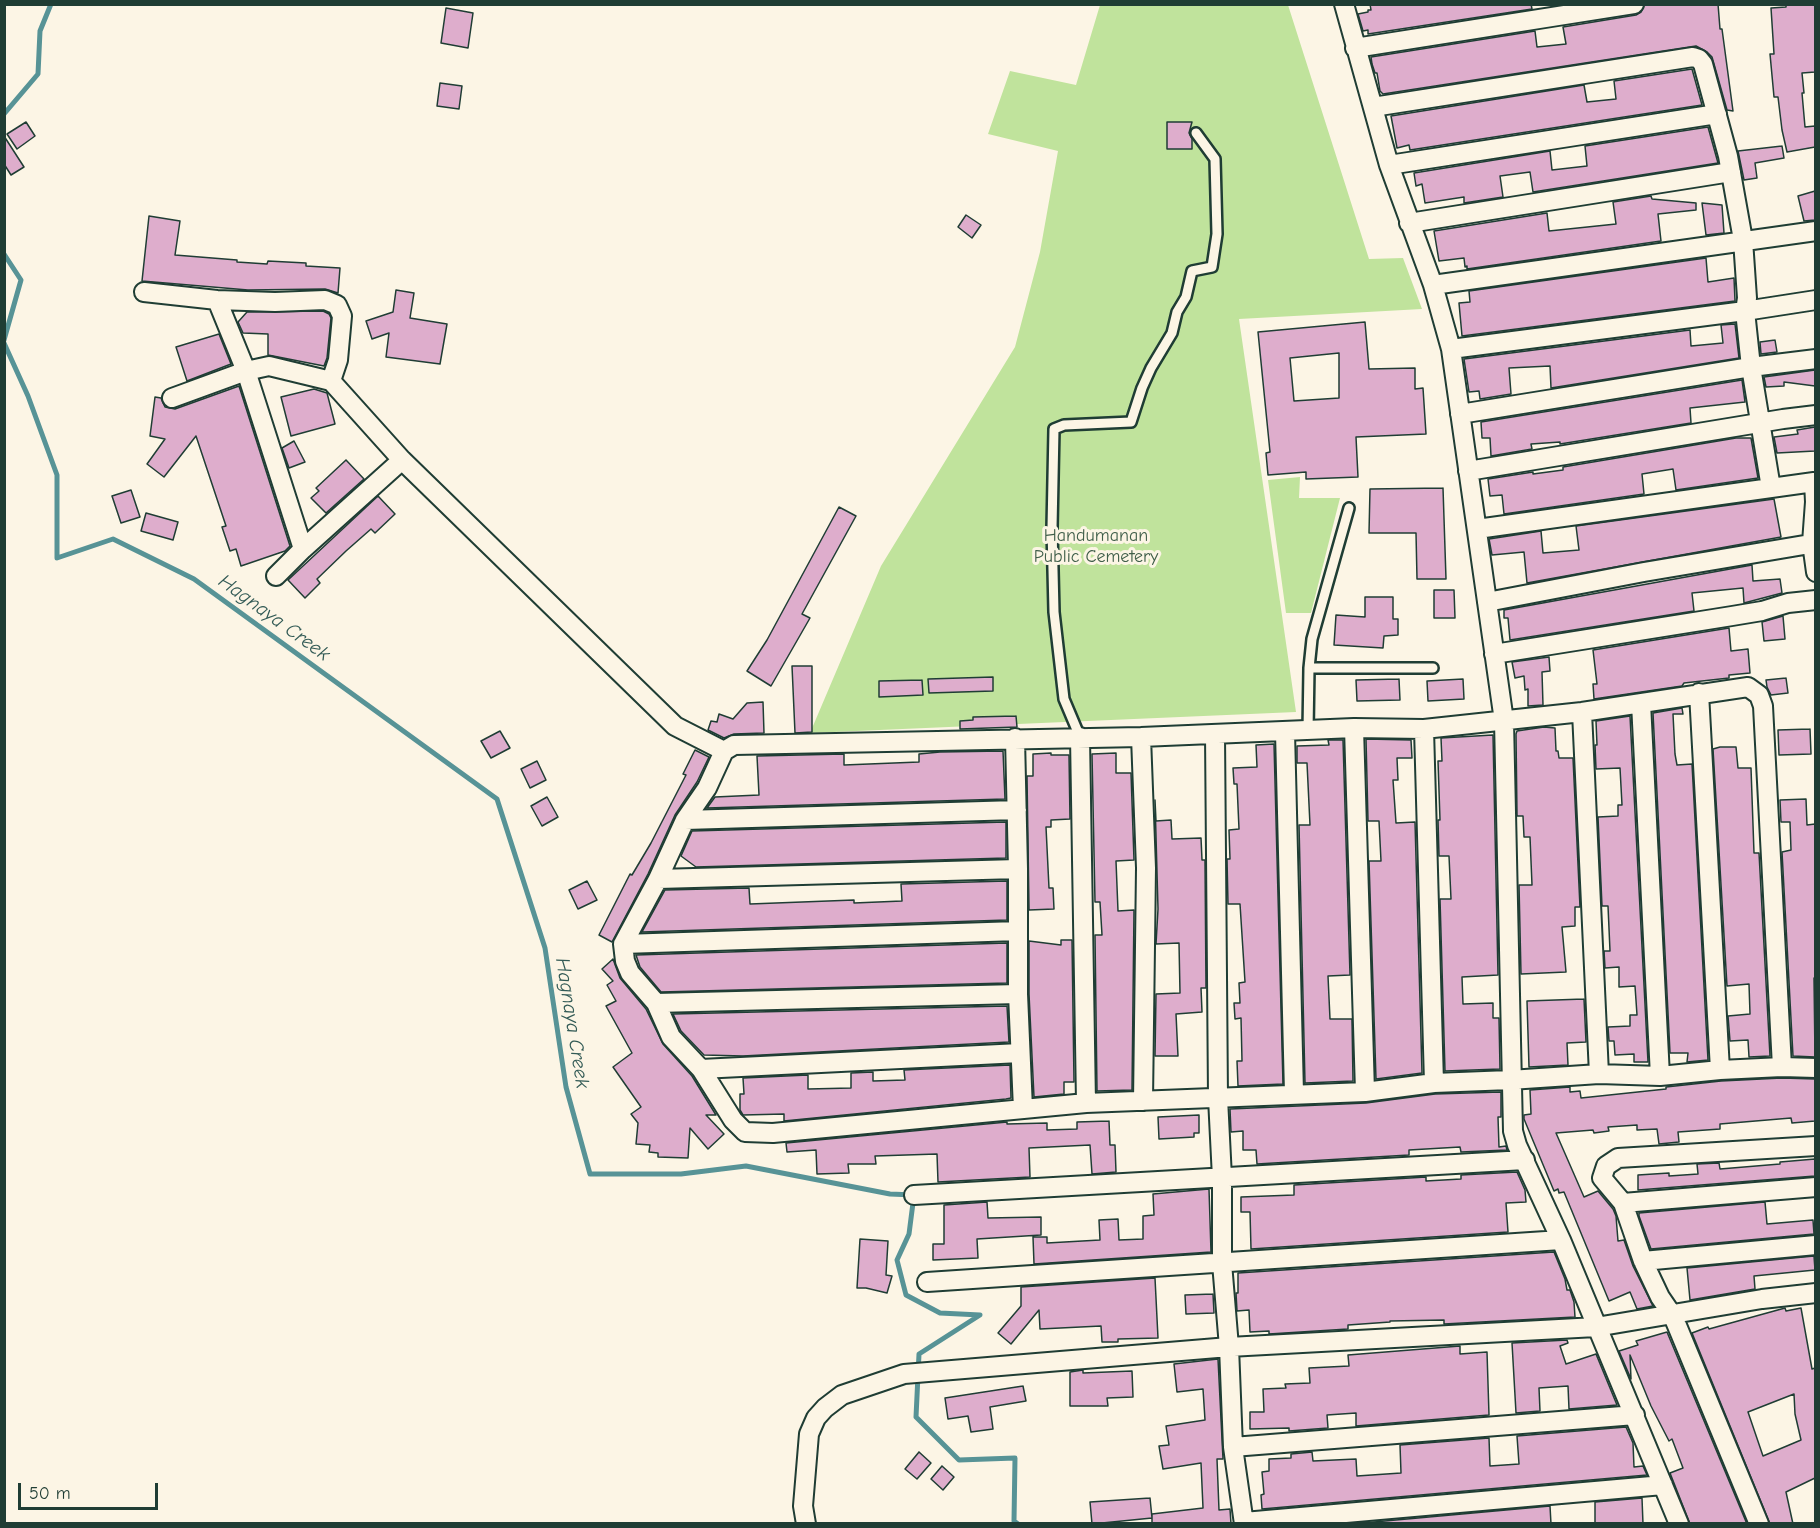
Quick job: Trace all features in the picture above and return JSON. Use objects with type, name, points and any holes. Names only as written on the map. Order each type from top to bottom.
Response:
[{"type":"street","points":[[1344,4],[1389,165],[1433,285],[1451,350],[1504,721],[1510,1080],[1513,1131],[1517,1145],[1561,1240],[1635,1415],[1679,1524]]},
{"type":"street","points":[[1355,48],[1634,4]]},
{"type":"street","points":[[1373,107],[1694,57],[1703,64],[1731,172],[1743,240],[1747,298],[1745,312],[1751,367],[1771,488]]},
{"type":"street","points":[[1389,165],[1717,114]]},
{"type":"street","points":[[1409,223],[1731,172]]},
{"type":"street","points":[[1433,285],[1815,231]]},
{"type":"street","points":[[144,292],[217,300],[284,302],[325,300],[338,305],[342,316],[338,360],[332,381]]},
{"type":"street","points":[[217,300],[246,371],[303,549]]},
{"type":"street","points":[[1451,350],[1745,312],[1815,300]]},
{"type":"street","points":[[1460,414],[1751,367],[1815,359]]},
{"type":"street","points":[[172,398],[246,371],[269,366],[332,381],[402,460],[675,726],[724,751]]},
{"type":"street","points":[[1468,471],[1815,415]]},
{"type":"street","points":[[276,576],[402,460]]},
{"type":"street","points":[[1477,529],[1815,481],[1815,572]]},
{"type":"street","points":[[1487,602],[1814,543]]},
{"type":"street","points":[[1494,654],[1762,611],[1788,603],[1815,600]]},
{"type":"street","points":[[1782,1067],[1763,706],[1759,696],[1748,687],[1582,712],[1424,729],[734,745],[724,751],[707,788],[685,820],[658,879],[623,944],[625,961],[630,973],[656,1004],[671,1037],[701,1068],[733,1120],[745,1132],[773,1133],[1086,1102],[1365,1092],[1434,1083],[1599,1074],[1660,1076],[1720,1070],[1815,1068]]},
{"type":"street","points":[[1699,693],[1720,1070]]},
{"type":"street","points":[[1641,703],[1660,1076]]},
{"type":"street","points":[[1582,712],[1599,1074]]},
{"type":"street","points":[[1354,729],[1365,1092]]},
{"type":"street","points":[[1424,729],[1434,1083]]},
{"type":"street","points":[[1285,732],[1294,1094]]},
{"type":"street","points":[[1215,734],[1218,1098],[1222,1178],[1222,1263],[1229,1347],[1233,1447],[1244,1523],[1663,1485]]},
{"type":"street","points":[[1080,737],[1086,1102]]},
{"type":"street","points":[[1141,737],[1146,868],[1143,1101]]},
{"type":"street","points":[[1015,738],[1018,994],[1023,1109]]},
{"type":"street","points":[[685,820],[1017,810]]},
{"type":"street","points":[[658,879],[1018,870]]},
{"type":"street","points":[[623,944],[1018,931]]},
{"type":"street","points":[[656,1004],[1018,994]]},
{"type":"street","points":[[701,1068],[1020,1053]]},
{"type":"street","points":[[1759,1524],[1673,1316],[1660,1297],[1643,1261],[1623,1203],[1602,1178],[1606,1166],[1618,1158],[1815,1146]]},
{"type":"street","points":[[914,1195],[1525,1160]]},
{"type":"street","points":[[1623,1203],[1815,1187]]},
{"type":"street","points":[[927,1282],[1561,1240]]},
{"type":"street","points":[[1643,1261],[1815,1245]]},
{"type":"street","points":[[806,1524],[803,1506],[809,1434],[816,1418],[842,1395],[904,1374],[1229,1347],[1596,1327],[1673,1316],[1762,1299],[1815,1293]]},
{"type":"street","points":[[1233,1447],[1635,1415]]},
{"type":"lane","points":[[1080,737],[1064,699],[1055,622],[1052,537],[1054,429],[1064,425],[1131,422],[1151,368],[1172,333],[1177,312],[1186,297],[1192,271],[1212,267],[1217,234],[1215,159],[1196,133]]},
{"type":"lane","points":[[1308,731],[1312,639],[1349,508]]},
{"type":"lane","points":[[1309,668],[1433,668]]},
{"type":"green space","name":"Handumanan Public Cemetery","points":[[1100,5],[1288,5],[1369,259],[1403,258],[1422,309],[1239,319],[1296,712],[810,733],[881,566],[1015,347],[1040,252],[1058,151],[988,134],[1010,71],[1076,85]]},
{"type":"green space","points":[[1300,477],[1299,498],[1340,498],[1311,613],[1286,613],[1268,480]]},
{"type":"building","points":[[1370,4],[1531,4],[1532,9],[1368,34],[1368,30],[1363,31],[1358,14],[1371,10]]},
{"type":"building","points":[[1645,4],[1718,4],[1733,111],[1727,110],[1712,57],[1696,46],[1383,94],[1372,64],[1371,57],[1535,31],[1537,47],[1566,44],[1563,27],[1636,15],[1641,12]]},
{"type":"building","points":[[1786,4],[1815,4],[1815,72],[1802,73],[1804,93],[1802,93],[1805,127],[1815,126],[1815,147],[1787,152],[1778,97],[1774,97],[1770,54],[1774,54],[1771,8],[1786,7]]},
{"type":"building","points":[[446,8],[473,13],[468,48],[441,43]]},
{"type":"building","points":[[1692,69],[1702,105],[1410,150],[1409,145],[1397,148],[1391,116],[1584,85],[1587,102],[1616,99],[1614,81]]},
{"type":"building","points":[[440,83],[462,86],[459,109],[437,106]]},
{"type":"building","points":[[26,122],[35,136],[17,149],[7,134]]},
{"type":"building","points":[[1167,122],[1192,122],[1189,133],[1192,139],[1192,149],[1167,149]]},
{"type":"building","points":[[1708,127],[1718,163],[1533,192],[1530,172],[1500,176],[1503,197],[1464,203],[1464,197],[1425,203],[1422,184],[1416,186],[1414,173],[1550,151],[1552,170],[1587,166],[1585,146]]},
{"type":"building","points":[[4,136],[24,167],[11,175],[4,164]]},
{"type":"building","points":[[1782,146],[1784,158],[1755,163],[1757,178],[1744,180],[1738,151]]},
{"type":"building","points":[[1815,191],[1815,220],[1804,221],[1798,196]]},
{"type":"building","points":[[1651,196],[1652,199],[1696,203],[1696,210],[1658,214],[1661,241],[1467,269],[1464,258],[1439,261],[1434,231],[1547,213],[1549,231],[1616,224],[1613,202]]},
{"type":"building","points":[[1702,203],[1722,205],[1724,233],[1706,235]]},
{"type":"building","points":[[966,215],[981,225],[972,238],[958,227]]},
{"type":"building","points":[[149,216],[180,221],[175,255],[267,264],[268,261],[306,263],[306,266],[340,268],[338,293],[325,289],[248,290],[142,281]]},
{"type":"building","points":[[1706,258],[1708,282],[1734,278],[1735,301],[1462,336],[1459,303],[1470,302],[1469,291]]},
{"type":"building","points":[[396,290],[414,293],[410,318],[447,324],[440,364],[386,357],[389,333],[372,339],[366,321],[393,312]]},
{"type":"building","points":[[323,311],[331,318],[327,358],[324,366],[268,355],[268,334],[243,333],[238,322],[247,312]]},
{"type":"building","points":[[1365,322],[1369,369],[1415,368],[1415,389],[1423,388],[1426,434],[1356,437],[1358,477],[1306,479],[1306,472],[1268,475],[1266,453],[1270,452],[1258,332]],"holes":[[[1339,353],[1339,398],[1294,401],[1290,358]]]},
{"type":"building","points":[[1735,324],[1739,358],[1551,388],[1550,366],[1509,368],[1511,394],[1480,399],[1479,391],[1469,392],[1464,359],[1690,330],[1691,346],[1723,343],[1721,325]]},
{"type":"building","points":[[219,334],[231,364],[187,381],[176,347]]},
{"type":"building","points":[[1775,340],[1777,352],[1761,354],[1760,342]]},
{"type":"building","points":[[1815,370],[1815,386],[1784,382],[1784,386],[1766,387],[1764,377]]},
{"type":"building","points":[[1742,380],[1745,402],[1690,408],[1691,423],[1560,444],[1560,442],[1531,444],[1532,449],[1491,456],[1490,438],[1482,438],[1481,422]]},
{"type":"building","points":[[239,386],[290,546],[285,551],[241,566],[236,549],[230,551],[222,527],[226,526],[196,436],[164,477],[147,464],[165,439],[150,436],[155,397],[161,398],[165,407],[175,409]]},
{"type":"building","points":[[314,389],[327,393],[335,424],[291,436],[281,397]]},
{"type":"building","points":[[1815,427],[1815,451],[1777,453],[1774,437],[1798,434],[1797,430]]},
{"type":"building","points":[[1736,438],[1751,438],[1758,478],[1676,490],[1673,469],[1642,474],[1644,494],[1504,514],[1502,495],[1490,496],[1488,479],[1563,470],[1563,467]]},
{"type":"building","points":[[294,441],[305,462],[289,468],[282,448]]},
{"type":"building","points":[[346,460],[364,479],[326,513],[311,498],[319,491],[316,488]]},
{"type":"building","points":[[1443,488],[1446,579],[1417,579],[1416,533],[1369,533],[1370,489]]},
{"type":"building","points":[[131,490],[140,517],[121,523],[112,496]]},
{"type":"building","points":[[378,496],[395,514],[375,533],[371,529],[346,551],[317,579],[320,583],[305,598],[288,580]]},
{"type":"building","points":[[1774,499],[1781,537],[1527,583],[1524,552],[1492,555],[1489,539],[1541,531],[1543,553],[1579,550],[1576,526]]},
{"type":"building","points":[[839,507],[856,516],[802,614],[810,618],[771,686],[747,671],[767,640]]},
{"type":"building","points":[[146,513],[178,522],[173,540],[141,531]]},
{"type":"building","points":[[1752,565],[1753,581],[1780,579],[1782,593],[1744,603],[1743,588],[1692,593],[1694,611],[1510,640],[1508,618],[1504,618],[1504,610]]},
{"type":"building","points":[[1434,590],[1454,590],[1455,618],[1434,618]]},
{"type":"building","points":[[1365,597],[1393,597],[1393,619],[1398,619],[1398,635],[1384,636],[1383,648],[1334,645],[1336,615],[1365,617]]},
{"type":"building","points":[[1783,616],[1785,639],[1764,641],[1762,622]]},
{"type":"building","points":[[1729,628],[1731,651],[1748,649],[1750,673],[1594,699],[1593,684],[1597,684],[1593,650]]},
{"type":"building","points":[[1549,657],[1550,671],[1542,672],[1543,705],[1528,706],[1528,689],[1525,690],[1524,676],[1515,678],[1512,662]]},
{"type":"building","points":[[792,666],[812,666],[812,732],[795,733]]},
{"type":"building","points":[[993,677],[993,691],[929,693],[928,679]]},
{"type":"building","points":[[1786,678],[1788,693],[1771,695],[1766,680]]},
{"type":"building","points":[[1399,679],[1400,700],[1357,701],[1356,680]]},
{"type":"building","points":[[1463,679],[1464,699],[1428,701],[1427,681]]},
{"type":"building","points":[[922,680],[923,695],[879,697],[879,681]]},
{"type":"building","points":[[763,702],[764,733],[734,734],[724,738],[708,730],[711,721],[717,722],[719,714],[733,719],[747,703]]},
{"type":"building","points":[[1682,708],[1683,714],[1673,714],[1675,754],[1677,765],[1692,764],[1708,1060],[1687,1062],[1688,1053],[1670,1053],[1653,713]]},
{"type":"building","points":[[1016,716],[1017,727],[960,729],[960,721],[973,720],[973,717]]},
{"type":"building","points":[[1630,716],[1648,1062],[1634,1062],[1634,1054],[1615,1055],[1614,1041],[1609,1041],[1608,1027],[1630,1026],[1630,1015],[1637,1015],[1635,986],[1619,987],[1619,967],[1605,968],[1604,951],[1610,951],[1608,906],[1602,906],[1598,817],[1618,816],[1618,805],[1622,805],[1620,768],[1596,769],[1596,721]]},
{"type":"building","points":[[1544,727],[1555,728],[1556,751],[1558,751],[1559,758],[1573,758],[1580,907],[1575,907],[1575,926],[1562,927],[1566,972],[1521,974],[1519,885],[1532,885],[1530,837],[1524,837],[1523,816],[1517,816],[1516,734],[1517,731]]},
{"type":"building","points":[[1810,729],[1811,754],[1779,755],[1778,730]]},
{"type":"building","points":[[500,731],[510,748],[491,758],[481,741]]},
{"type":"building","points":[[1493,735],[1498,975],[1462,977],[1463,1004],[1493,1003],[1493,1018],[1499,1018],[1500,1069],[1445,1071],[1440,899],[1451,899],[1449,856],[1439,856],[1438,761],[1442,761],[1441,738]]},
{"type":"building","points":[[1366,739],[1411,740],[1412,758],[1397,758],[1398,780],[1393,780],[1396,823],[1415,822],[1422,1073],[1376,1079],[1369,861],[1381,861],[1379,821],[1368,821]]},
{"type":"building","points":[[1328,740],[1343,740],[1350,975],[1328,976],[1330,1019],[1352,1019],[1353,1081],[1305,1083],[1299,825],[1310,825],[1307,763],[1297,763],[1297,746],[1329,745]]},
{"type":"building","points":[[1274,744],[1283,1084],[1238,1086],[1237,1061],[1242,1061],[1241,1018],[1235,1019],[1234,1003],[1240,1003],[1239,983],[1245,982],[1240,904],[1228,904],[1229,830],[1239,829],[1237,784],[1234,784],[1233,768],[1257,767],[1256,745]]},
{"type":"building","points":[[1736,747],[1738,768],[1751,768],[1754,853],[1759,853],[1770,1056],[1749,1057],[1748,1040],[1730,1041],[1728,1016],[1750,1014],[1749,984],[1727,986],[1713,749]]},
{"type":"building","points":[[695,750],[709,757],[697,782],[675,815],[648,874],[612,942],[599,935],[630,874],[632,875],[651,843],[686,775],[683,774]]},
{"type":"building","points":[[1003,751],[1005,799],[707,808],[715,797],[759,795],[757,756],[844,754],[844,765],[919,762],[919,754],[940,752]]},
{"type":"building","points":[[1051,753],[1051,755],[1069,755],[1070,819],[1051,820],[1051,827],[1046,827],[1049,888],[1053,888],[1054,909],[1029,910],[1027,776],[1033,776],[1033,754]]},
{"type":"building","points":[[1116,753],[1116,773],[1131,773],[1134,860],[1116,861],[1118,911],[1134,910],[1132,1090],[1097,1091],[1095,935],[1102,935],[1100,902],[1095,902],[1092,754]]},
{"type":"building","points":[[537,761],[546,780],[530,788],[521,769]]},
{"type":"building","points":[[547,797],[558,817],[542,826],[531,806]]},
{"type":"building","points":[[1806,799],[1807,825],[1815,824],[1815,1057],[1793,1056],[1782,852],[1791,850],[1790,822],[1781,822],[1780,800]]},
{"type":"building","points":[[1155,800],[1156,821],[1171,820],[1172,839],[1201,838],[1202,860],[1205,860],[1206,988],[1201,988],[1202,1012],[1176,1014],[1178,1056],[1155,1056],[1156,994],[1180,993],[1179,943],[1156,944],[1158,909]]},
{"type":"building","points":[[1006,822],[1006,858],[696,867],[681,856],[692,831]]},
{"type":"building","points":[[587,881],[597,900],[578,909],[569,890]]},
{"type":"building","points":[[1007,881],[1007,920],[642,932],[665,890],[749,888],[750,904],[854,900],[854,903],[902,901],[901,884]]},
{"type":"building","points":[[1061,940],[1072,940],[1074,1082],[1064,1082],[1064,1094],[1034,1097],[1029,941],[1061,945]]},
{"type":"building","points":[[1007,943],[1007,983],[661,992],[640,967],[636,955]]},
{"type":"building","points":[[613,959],[620,978],[646,1009],[663,1044],[692,1076],[716,1115],[706,1115],[724,1134],[708,1149],[690,1128],[688,1158],[658,1157],[658,1153],[649,1152],[650,1145],[636,1144],[638,1123],[631,1114],[641,1107],[613,1067],[632,1053],[606,1006],[616,1001],[607,985],[613,981],[602,969]]},
{"type":"building","points":[[1584,999],[1586,1042],[1567,1043],[1568,1065],[1529,1067],[1527,1001]]},
{"type":"building","points":[[1007,1006],[1009,1042],[743,1056],[704,1055],[681,1031],[673,1014]]},
{"type":"building","points":[[1010,1065],[1011,1098],[1006,1099],[784,1121],[784,1114],[743,1115],[740,1110],[740,1094],[744,1094],[743,1078],[808,1075],[808,1089],[851,1088],[851,1073],[873,1072],[873,1081],[905,1080],[904,1070]]},
{"type":"building","points":[[1815,1079],[1815,1121],[1792,1123],[1791,1118],[1720,1124],[1720,1129],[1678,1132],[1679,1142],[1659,1144],[1657,1129],[1637,1130],[1637,1125],[1608,1127],[1609,1131],[1594,1133],[1593,1130],[1556,1133],[1584,1197],[1598,1191],[1613,1209],[1616,1216],[1618,1241],[1624,1240],[1633,1266],[1653,1306],[1637,1309],[1630,1292],[1609,1301],[1564,1192],[1559,1193],[1558,1189],[1554,1191],[1524,1119],[1524,1115],[1531,1114],[1530,1090],[1570,1087],[1570,1092],[1580,1091],[1581,1098],[1721,1081]]},
{"type":"building","points":[[1501,1092],[1501,1117],[1498,1117],[1499,1147],[1506,1146],[1507,1150],[1461,1152],[1460,1147],[1409,1150],[1409,1155],[1257,1164],[1256,1150],[1243,1150],[1243,1131],[1231,1132],[1230,1109],[1366,1103],[1435,1094]]},
{"type":"building","points":[[1199,1115],[1199,1133],[1194,1133],[1194,1137],[1159,1139],[1158,1117]]},
{"type":"building","points":[[1109,1121],[1110,1145],[1115,1145],[1116,1172],[1092,1174],[1090,1145],[1029,1148],[1030,1177],[938,1182],[937,1154],[875,1156],[876,1164],[848,1164],[849,1173],[817,1174],[816,1150],[787,1152],[786,1143],[1007,1122],[1007,1124],[1047,1123],[1047,1130],[1077,1129],[1077,1122]]},
{"type":"building","points":[[1815,1159],[1815,1176],[1638,1190],[1638,1175],[1698,1174],[1697,1164],[1719,1163],[1720,1169]]},
{"type":"building","points":[[1517,1172],[1525,1190],[1526,1202],[1506,1203],[1508,1232],[1251,1249],[1250,1212],[1241,1212],[1241,1197],[1294,1195],[1294,1185],[1426,1177],[1426,1181],[1461,1179],[1461,1175]]},
{"type":"building","points":[[1209,1189],[1211,1252],[1034,1264],[1033,1237],[1047,1237],[1047,1243],[1100,1240],[1099,1220],[1118,1219],[1119,1240],[1143,1239],[1143,1216],[1154,1215],[1153,1194]]},
{"type":"building","points":[[987,1202],[988,1218],[1041,1217],[1041,1235],[977,1239],[978,1258],[933,1260],[933,1244],[944,1244],[944,1205]]},
{"type":"building","points":[[1765,1202],[1767,1224],[1813,1220],[1814,1234],[1651,1249],[1639,1216],[1639,1213]]},
{"type":"building","points":[[860,1239],[888,1241],[886,1275],[892,1276],[887,1293],[857,1288]]},
{"type":"building","points":[[1554,1252],[1567,1290],[1570,1290],[1574,1302],[1575,1317],[1444,1324],[1444,1320],[1390,1321],[1348,1325],[1348,1329],[1269,1334],[1269,1331],[1250,1332],[1249,1310],[1237,1311],[1238,1273]]},
{"type":"building","points":[[1814,1256],[1815,1270],[1754,1276],[1755,1289],[1690,1300],[1687,1268]]},
{"type":"building","points":[[1155,1278],[1158,1338],[1118,1339],[1118,1342],[1102,1342],[1101,1326],[1040,1329],[1039,1310],[1011,1344],[998,1333],[1021,1306],[1021,1287]]},
{"type":"building","points":[[1213,1294],[1214,1313],[1186,1314],[1185,1295]]},
{"type":"building","points":[[1785,1308],[1786,1311],[1801,1308],[1812,1369],[1815,1368],[1815,1478],[1786,1492],[1793,1524],[1770,1524],[1692,1333],[1708,1327],[1709,1329]],"holes":[[[1794,1394],[1795,1414],[1801,1440],[1763,1456],[1748,1412]]]},
{"type":"building","points":[[1667,1332],[1747,1524],[1690,1524],[1670,1473],[1683,1468],[1672,1439],[1669,1441],[1651,1406],[1630,1355],[1631,1379],[1619,1351],[1638,1345],[1636,1341]]},
{"type":"building","points":[[1567,1340],[1568,1343],[1560,1346],[1566,1364],[1596,1354],[1617,1405],[1569,1409],[1568,1386],[1539,1388],[1540,1411],[1516,1413],[1512,1343]]},
{"type":"building","points":[[1460,1346],[1460,1354],[1487,1352],[1489,1415],[1356,1426],[1356,1413],[1327,1415],[1328,1428],[1289,1431],[1289,1428],[1250,1429],[1250,1412],[1264,1412],[1263,1389],[1286,1388],[1285,1384],[1310,1383],[1309,1368],[1349,1366],[1348,1355]]},
{"type":"building","points":[[1218,1359],[1223,1459],[1217,1459],[1219,1510],[1230,1509],[1231,1524],[1152,1524],[1152,1514],[1203,1508],[1201,1463],[1163,1469],[1159,1446],[1169,1445],[1166,1426],[1205,1420],[1203,1389],[1177,1392],[1174,1364]]},
{"type":"building","points":[[1083,1370],[1083,1373],[1132,1371],[1133,1397],[1107,1398],[1108,1406],[1070,1406],[1070,1372]]},
{"type":"building","points":[[1023,1386],[1026,1401],[990,1407],[993,1429],[971,1432],[968,1416],[948,1419],[945,1398]]},
{"type":"building","points":[[1626,1427],[1633,1443],[1634,1467],[1643,1466],[1647,1475],[1262,1509],[1261,1495],[1264,1494],[1262,1472],[1269,1471],[1269,1459],[1291,1458],[1291,1454],[1312,1452],[1313,1461],[1356,1459],[1357,1476],[1401,1473],[1400,1445],[1489,1438],[1490,1466],[1519,1464],[1517,1436]]},
{"type":"building","points":[[919,1452],[931,1463],[917,1479],[905,1469]]},
{"type":"building","points":[[942,1466],[954,1477],[943,1490],[931,1479]]},
{"type":"building","points":[[1150,1498],[1152,1518],[1092,1524],[1090,1502]]},
{"type":"building","points":[[1642,1498],[1643,1524],[1595,1524],[1595,1502]]},
{"type":"building","points":[[1550,1506],[1551,1524],[1363,1524],[1363,1523]]},
{"type":"waterway","name":"Hagnaya Creek","points":[[4,114],[38,74],[40,31],[51,4]]},
{"type":"waterway","name":"Hagnaya Creek","points":[[4,254],[21,280],[4,340]]},
{"type":"waterway","name":"Hagnaya Creek","points":[[4,343],[28,396],[57,475],[57,558],[113,539],[194,579],[497,799],[545,948],[566,1087],[590,1174],[681,1174],[746,1166],[890,1194],[914,1195],[909,1234],[897,1260],[906,1295],[940,1313],[980,1315],[919,1354],[916,1417],[959,1460],[1015,1458],[1014,1521],[1018,1524]]}]
